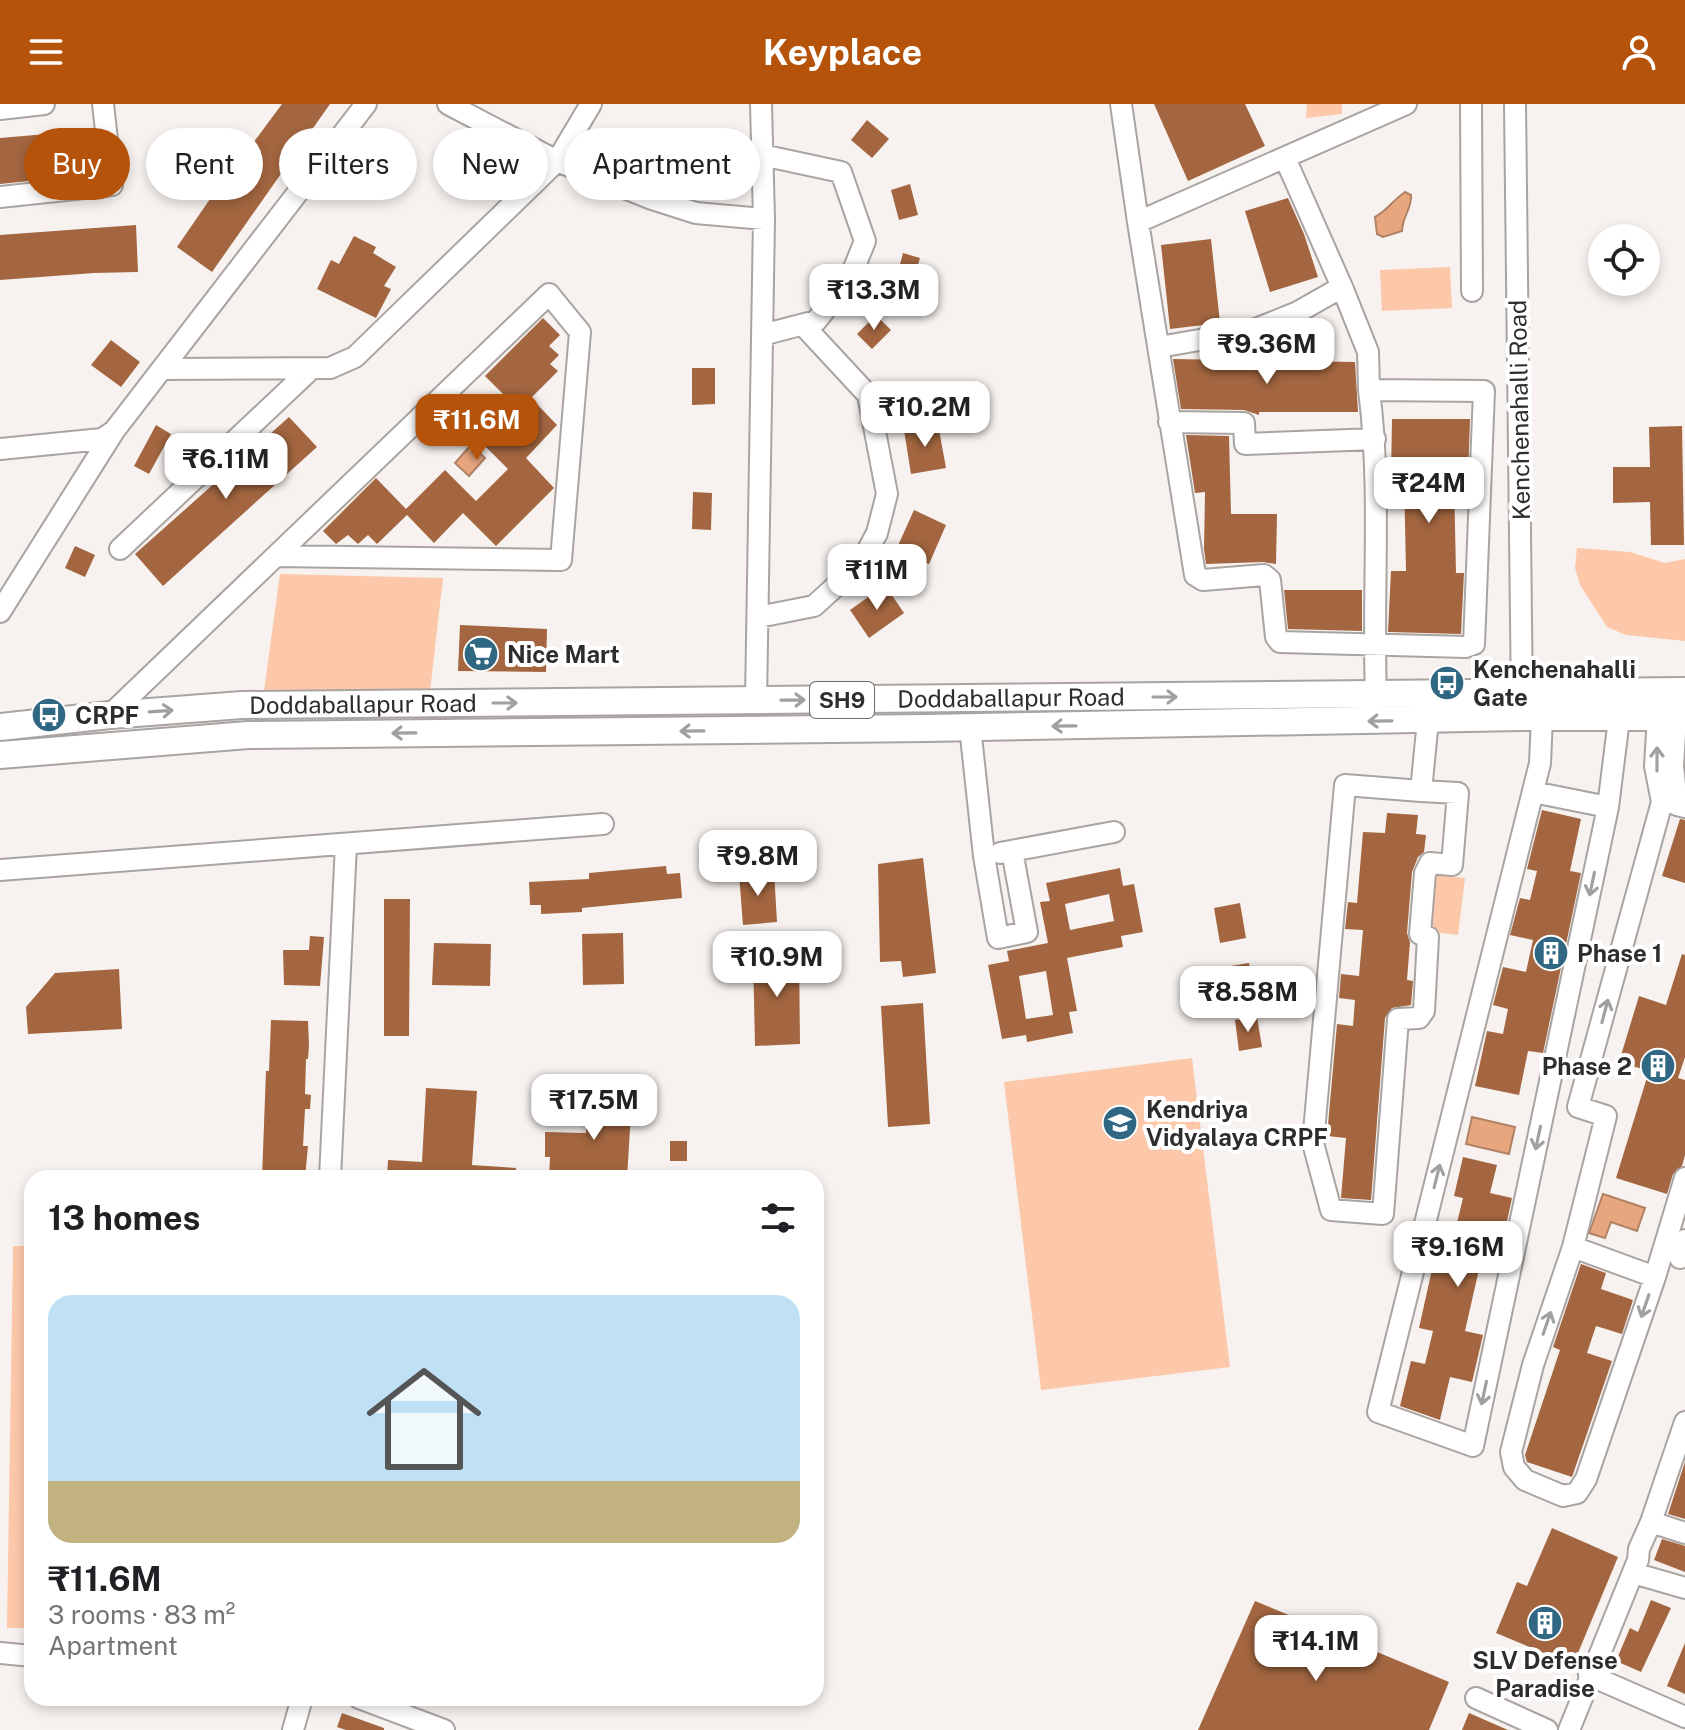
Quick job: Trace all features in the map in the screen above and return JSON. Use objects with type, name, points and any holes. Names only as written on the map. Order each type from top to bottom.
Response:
[{"type":"main road","name":"Doddaballapur Road","points":[[0,755],[248,735],[1428,720],[1685,691]]},
{"type":"main road","name":"Doddaballapur Road","points":[[0,727],[242,705],[1376,696],[1619,719],[1673,717]]},
{"type":"street","points":[[0,109],[44,104]]},
{"type":"street","points":[[0,197],[112,185],[103,104]]},
{"type":"street","points":[[0,612],[114,431],[366,104]]},
{"type":"street","points":[[448,104],[557,161],[652,199],[696,213],[764,219]]},
{"type":"street","points":[[162,369],[330,368],[355,357],[557,161],[591,104]]},
{"type":"street","points":[[756,701],[764,219],[761,104]]},
{"type":"street","points":[[1121,104],[1195,575],[1203,580],[1264,575],[1270,580],[1276,637],[1280,642],[1466,647],[1474,644],[1484,391],[1369,390]]},
{"type":"street","points":[[1138,222],[1406,104]]},
{"type":"street","points":[[1471,104],[1472,291]]},
{"type":"street","name":"Kenchenahalli Road","points":[[1515,104],[1528,709],[1540,763],[1378,1412],[1473,1446],[1608,807]]},
{"type":"street","points":[[762,155],[841,172],[865,241],[850,278],[816,321],[762,335]]},
{"type":"street","points":[[1285,158],[1368,352],[1375,439],[1376,696]]},
{"type":"street","points":[[1159,347],[1251,331],[1298,312],[1342,287]]},
{"type":"street","points":[[110,715],[549,294],[580,332],[561,560],[276,556]]},
{"type":"street","points":[[758,617],[814,606],[861,563],[877,533],[887,494],[868,395],[803,325]]},
{"type":"street","points":[[120,549],[311,369]]},
{"type":"street","points":[[1169,422],[1244,423],[1245,444],[1375,439]]},
{"type":"street","points":[[0,449],[102,439],[114,431]]},
{"type":"street","points":[[1673,717],[1674,805],[1578,1107],[1606,1116],[1573,1247],[1533,1365],[1511,1452],[1514,1467],[1525,1480],[1563,1496],[1577,1493],[1586,1479],[1655,1277],[1685,1178]]},
{"type":"street","points":[[1533,792],[1608,807],[1619,719]]},
{"type":"street","points":[[1421,791],[1428,720]]},
{"type":"street","points":[[970,727],[984,856],[998,938],[1027,932],[1012,851]]},
{"type":"street","points":[[1345,785],[1421,791],[1458,793],[1456,826],[1452,865],[1430,863],[1425,873],[1420,934],[1428,937],[1424,1011],[1419,1018],[1398,1019],[1383,1214],[1331,1210],[1313,1143],[1345,785]]},
{"type":"street","points":[[0,870],[603,824]]},
{"type":"street","points":[[984,856],[1114,832]]},
{"type":"street","points":[[330,1170],[346,844]]},
{"type":"street","points":[[1573,1247],[1655,1277]]},
{"type":"street","points":[[1569,1730],[1633,1573],[1639,1549],[1680,1454],[1685,1422]]},
{"type":"street","points":[[1651,1522],[1685,1533]]},
{"type":"street","points":[[1554,1730],[1629,1558],[1639,1549]]},
{"type":"street","points":[[1633,1573],[1685,1588]]},
{"type":"street","points":[[0,1653],[24,1655]]},
{"type":"street","points":[[1589,1675],[1685,1717],[1679,1730]]},
{"type":"street","points":[[1476,1698],[1547,1730]]},
{"type":"street","points":[[293,1730],[300,1706]]},
{"type":"street","points":[[380,1706],[444,1730]]},
{"type":"shaded area","points":[[1307,104],[1342,104],[1342,114],[1306,118]]},
{"type":"shaded area","points":[[1405,192],[1411,195],[1411,200],[1402,231],[1383,237],[1377,234],[1375,217]]},
{"type":"shaded area","points":[[1450,267],[1452,308],[1382,311],[1380,270]]},
{"type":"shaded area","points":[[471,445],[485,458],[469,476],[455,463]]},
{"type":"shaded area","points":[[1577,548],[1630,552],[1665,563],[1685,559],[1685,641],[1626,635],[1607,627],[1580,585],[1575,568]]},
{"type":"shaded area","points":[[280,574],[443,578],[430,692],[264,691]]},
{"type":"shaded area","points":[[1430,874],[1465,878],[1458,935],[1423,931]]},
{"type":"shaded area","points":[[1192,1058],[1230,1367],[1041,1390],[1004,1082]]},
{"type":"shaded area","points":[[1472,1117],[1515,1127],[1509,1154],[1466,1144]]},
{"type":"shaded area","points":[[1603,1194],[1645,1208],[1637,1231],[1611,1222],[1605,1238],[1589,1233]]},
{"type":"shaded area","points":[[13,1246],[24,1246],[24,1628],[7,1628]]},
{"type":"building","points":[[282,104],[330,104],[313,128],[279,128],[279,177],[263,199],[263,130]]},
{"type":"building","points":[[1154,104],[1245,104],[1265,146],[1188,181]]},
{"type":"building","points":[[867,120],[889,139],[872,158],[851,140]]},
{"type":"building","points":[[24,136],[24,182],[0,184],[0,138]]},
{"type":"building","points":[[910,184],[918,215],[899,220],[891,190]]},
{"type":"building","points":[[1288,198],[1318,277],[1270,292],[1245,211]]},
{"type":"building","points":[[209,200],[263,200],[212,272],[177,247]]},
{"type":"building","points":[[136,225],[138,272],[0,280],[0,235]]},
{"type":"building","points":[[354,236],[376,247],[373,253],[396,267],[384,286],[391,289],[376,318],[317,289],[331,260],[339,264]]},
{"type":"building","points":[[1211,239],[1220,323],[1170,329],[1161,245]]},
{"type":"building","points":[[903,253],[920,258],[912,285],[896,280]]},
{"type":"building","points":[[876,315],[891,330],[872,349],[857,334]]},
{"type":"building","points":[[543,318],[560,335],[549,346],[559,355],[550,364],[558,371],[531,398],[557,425],[526,458],[554,488],[496,546],[463,513],[434,543],[407,515],[377,544],[368,535],[358,544],[348,535],[336,544],[323,531],[376,478],[406,509],[445,470],[476,501],[508,469],[478,439],[513,404],[485,376]]},
{"type":"building","points":[[111,340],[140,362],[121,387],[91,365]]},
{"type":"building","points":[[1173,359],[1355,362],[1358,412],[1259,412],[1259,415],[1244,410],[1181,409]]},
{"type":"building","points":[[692,368],[715,368],[715,404],[692,405]]},
{"type":"building","points":[[289,417],[317,447],[163,586],[135,554]]},
{"type":"building","points":[[1392,419],[1470,419],[1468,478],[1454,478],[1456,573],[1464,573],[1461,634],[1388,632],[1391,571],[1406,571],[1404,477],[1391,477]]},
{"type":"building","points":[[938,424],[946,468],[911,474],[904,430]]},
{"type":"building","points":[[156,425],[171,434],[149,474],[134,466]]},
{"type":"building","points":[[1682,426],[1684,545],[1651,545],[1650,502],[1613,503],[1613,467],[1650,467],[1649,427]]},
{"type":"building","points":[[1186,435],[1229,436],[1231,514],[1277,514],[1276,564],[1206,564],[1205,492],[1195,493]]},
{"type":"building","points":[[693,492],[712,493],[711,530],[692,529]]},
{"type":"building","points":[[914,510],[946,525],[929,564],[896,550]]},
{"type":"building","points":[[75,546],[95,555],[85,577],[65,568]]},
{"type":"building","points":[[885,585],[904,613],[869,638],[850,610]]},
{"type":"building","points":[[1284,590],[1362,590],[1362,631],[1288,629]]},
{"type":"building","points":[[460,625],[547,629],[546,672],[458,671]]},
{"type":"building","name":"Phase 1","points":[[1542,810],[1581,819],[1570,871],[1581,873],[1543,1053],[1528,1051],[1519,1095],[1475,1086],[1487,1031],[1503,1034],[1508,1009],[1493,1005],[1503,967],[1526,972],[1533,940],[1510,935],[1520,898],[1530,900],[1537,871],[1527,869]]},
{"type":"building","points":[[1387,813],[1418,815],[1416,834],[1426,835],[1424,852],[1418,857],[1412,872],[1407,933],[1410,942],[1407,980],[1413,981],[1411,1005],[1392,1008],[1385,1018],[1371,1200],[1341,1198],[1346,1138],[1327,1136],[1337,1024],[1353,1026],[1355,1000],[1339,998],[1341,974],[1359,976],[1363,930],[1345,929],[1348,902],[1357,903],[1363,832],[1385,833]]},
{"type":"building","points":[[1680,819],[1685,820],[1685,883],[1662,876]]},
{"type":"building","points":[[923,858],[936,973],[903,977],[901,961],[880,962],[878,864]]},
{"type":"building","points":[[666,866],[667,874],[680,873],[682,898],[582,908],[582,912],[541,914],[541,905],[530,905],[529,882],[589,879],[589,873]]},
{"type":"building","points":[[1120,868],[1123,886],[1134,884],[1143,932],[1121,936],[1123,947],[1067,958],[1077,1011],[1069,1012],[1073,1033],[1027,1042],[1026,1035],[1002,1039],[988,965],[1009,961],[1007,951],[1048,943],[1040,902],[1050,901],[1046,883]],"holes":[[[1109,894],[1114,921],[1070,930],[1065,904]],[[1046,971],[1053,1015],[1026,1019],[1019,976]]]},
{"type":"building","points":[[774,871],[777,922],[743,925],[739,874]]},
{"type":"building","points":[[384,899],[410,899],[409,1036],[384,1036]]},
{"type":"building","points":[[1240,903],[1246,938],[1220,943],[1214,908]]},
{"type":"building","points":[[623,933],[624,984],[583,985],[582,934]]},
{"type":"building","points":[[310,936],[324,937],[320,986],[284,985],[283,950],[309,950]]},
{"type":"building","points":[[434,943],[491,944],[490,986],[432,985]]},
{"type":"building","points":[[799,953],[800,1044],[755,1046],[753,954]]},
{"type":"building","name":"Phase 2","points":[[1682,954],[1685,955],[1685,1057],[1678,1078],[1685,1080],[1685,1155],[1682,1166],[1673,1174],[1667,1194],[1616,1178],[1649,1071],[1619,1062],[1639,996],[1666,1005]]},
{"type":"building","points":[[1249,963],[1254,992],[1230,996],[1225,967]]},
{"type":"building","points":[[119,969],[122,1029],[28,1034],[26,1007],[55,973]]},
{"type":"building","points":[[923,1003],[930,1124],[888,1127],[881,1006]]},
{"type":"building","points":[[1257,1017],[1262,1047],[1239,1051],[1235,1020]]},
{"type":"building","points":[[271,1020],[308,1021],[305,1094],[311,1095],[310,1109],[305,1109],[303,1146],[308,1146],[306,1170],[262,1170],[266,1071],[269,1071]]},
{"type":"building","points":[[426,1088],[477,1091],[472,1165],[516,1168],[387,1170],[388,1160],[422,1162]]},
{"type":"building","points":[[588,1094],[632,1096],[627,1170],[549,1170],[550,1157],[545,1157],[545,1132],[586,1133]]},
{"type":"building","points":[[670,1141],[687,1141],[687,1161],[670,1161]]},
{"type":"building","points":[[1463,1157],[1497,1165],[1490,1193],[1512,1198],[1497,1268],[1480,1265],[1465,1331],[1483,1335],[1472,1382],[1450,1377],[1440,1420],[1400,1406],[1411,1361],[1425,1364],[1433,1331],[1419,1328],[1437,1247],[1442,1248],[1447,1225],[1456,1227],[1463,1198],[1454,1196]]},
{"type":"building","points":[[1581,1264],[1606,1273],[1601,1289],[1633,1300],[1622,1334],[1596,1326],[1587,1353],[1612,1361],[1572,1477],[1527,1462],[1525,1455],[1560,1350],[1553,1347]]},
{"type":"building","points":[[1685,1462],[1685,1519],[1668,1514]]},
{"type":"building","points":[[1552,1528],[1618,1557],[1573,1665],[1496,1633],[1517,1582],[1527,1586]]},
{"type":"building","points":[[1662,1539],[1685,1546],[1685,1572],[1654,1560]]},
{"type":"building","points":[[1651,1600],[1671,1608],[1641,1672],[1616,1661],[1630,1628],[1638,1632]]},
{"type":"building","points":[[1255,1601],[1449,1682],[1429,1730],[1198,1730]]},
{"type":"building","points":[[1685,1643],[1685,1694],[1667,1686]]},
{"type":"building","points":[[342,1713],[384,1730],[346,1730],[337,1727]]},
{"type":"building","points":[[1469,1713],[1508,1730],[1462,1730]]},
{"type":"place","name":"Nice Mart","points":[[481,654]]},
{"type":"place","name":"Kenchenahalli Gate","points":[[1447,683]]},
{"type":"place","name":"CRPF","points":[[49,715]]},
{"type":"place","name":"Phase 1","points":[[1551,953]]},
{"type":"place","name":"Phase 2","points":[[1658,1066]]},
{"type":"place","name":"Kendriya Vidyalaya CRPF","points":[[1120,1123]]},
{"type":"place","name":"SLV Defense Paradise","points":[[1545,1623]]}]
